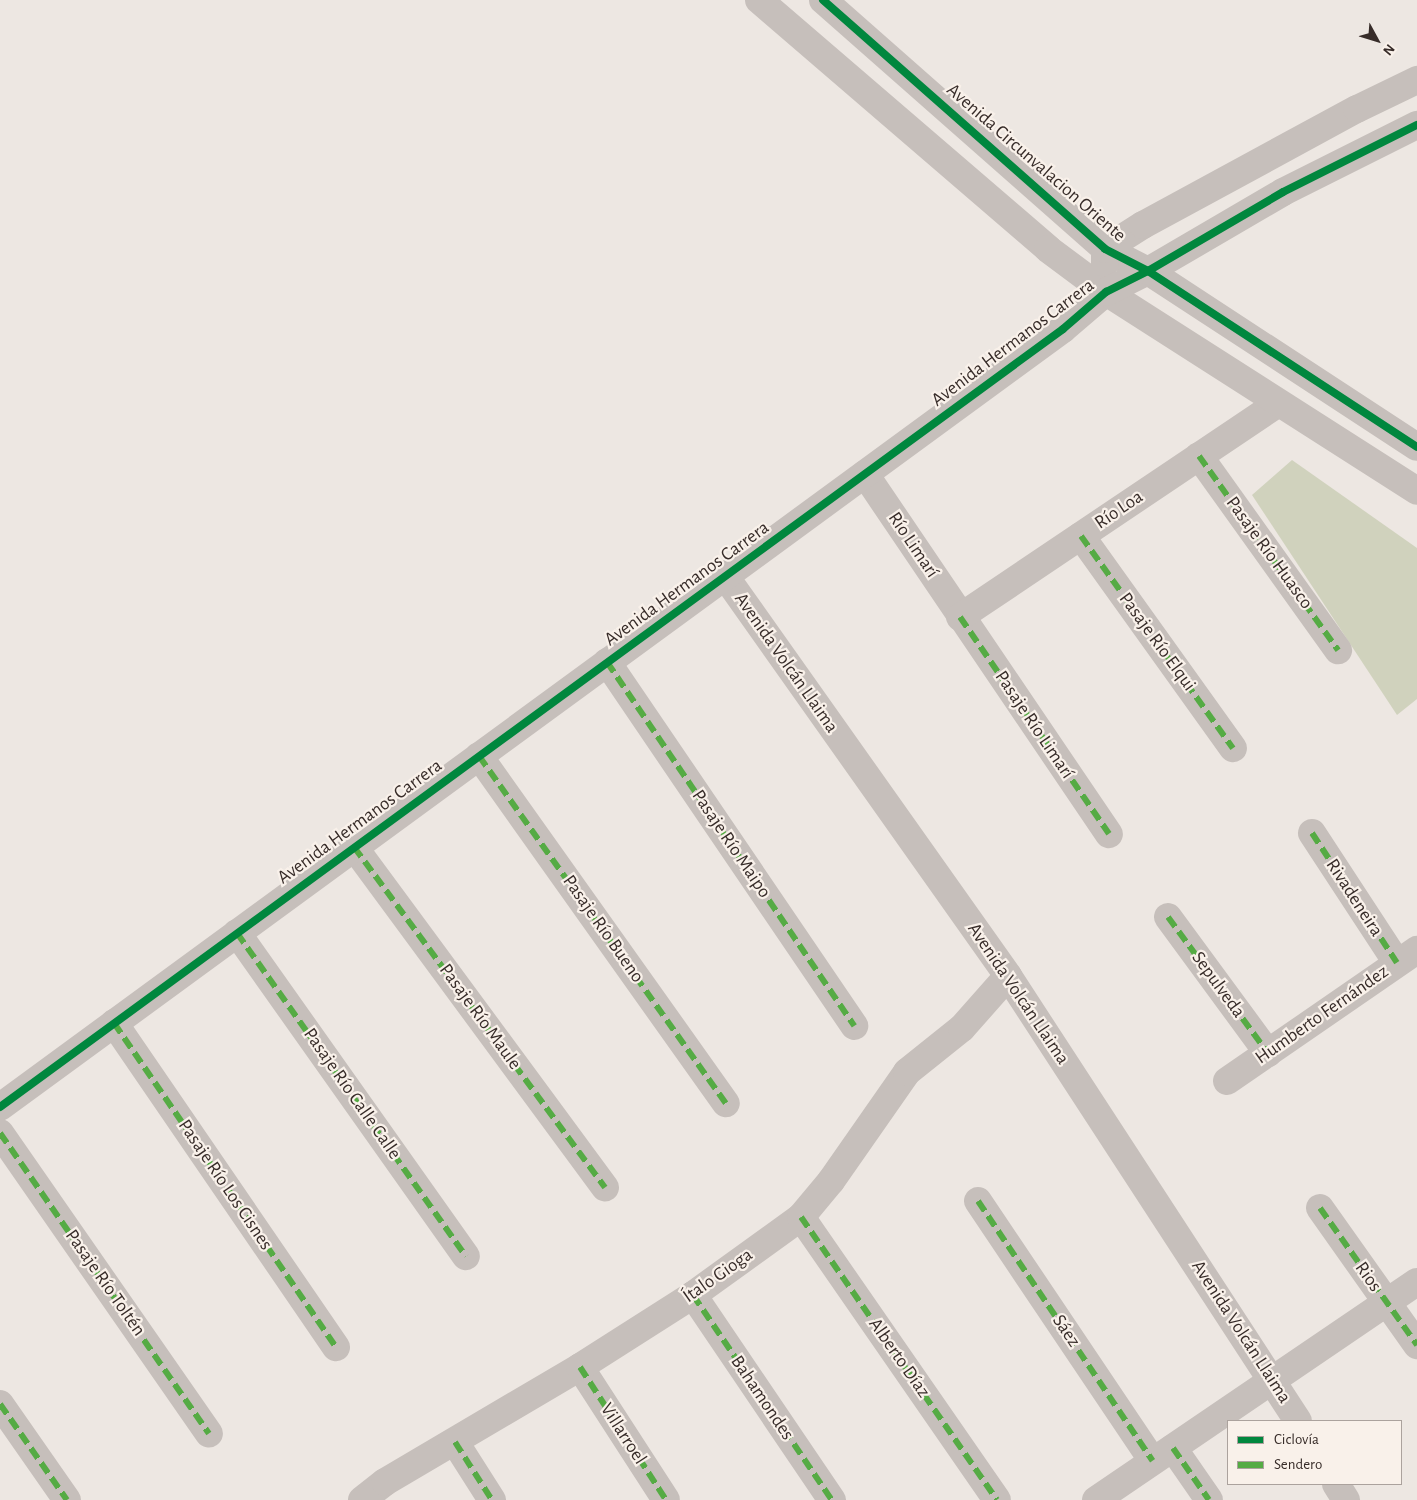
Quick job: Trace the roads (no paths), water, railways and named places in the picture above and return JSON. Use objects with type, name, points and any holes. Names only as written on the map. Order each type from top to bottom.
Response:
[{"type":"street","points":[[759,0],[1048,248],[1106,292],[1417,491]]},
{"type":"street","name":"Avenida Circunvalacion Oriente","points":[[823,0],[1105,249],[1148,271],[1417,448]]},
{"type":"street","points":[[1105,249],[1261,160],[1417,80]]},
{"type":"street","name":"Avenida Hermanos Carrera","points":[[0,1107],[1064,329],[1106,292],[1148,271],[1283,192],[1417,124]]},
{"type":"street","name":"Avenida Hermanos Carrera","points":[[1105,249],[1106,292]]},
{"type":"street","name":"Río Loa","points":[[960,617],[1278,403]]},
{"type":"street","name":"Pasaje Río Huasco","points":[[1199,456],[1338,650]]},
{"type":"street","name":"Río Limarí","points":[[865,474],[960,617]]},
{"type":"street","name":"Pasaje Río Elqui","points":[[1081,536],[1233,748]]},
{"type":"street","name":"Avenida Volcán Llaima","points":[[725,576],[1008,976],[1297,1420]]},
{"type":"street","name":"Pasaje Río Limarí","points":[[960,617],[1109,834]]},
{"type":"street","name":"Pasaje Río Maipo","points":[[607,662],[854,1026]]},
{"type":"street","name":"Pasaje Río Bueno","points":[[479,756],[726,1103]]},
{"type":"street","name":"Rivadeneira","points":[[1312,834],[1407,956]]},
{"type":"street","name":"Pasaje Río Maule","points":[[354,847],[606,1187]]},
{"type":"street","name":"Sepulveda","points":[[1168,917],[1268,1053]]},
{"type":"street","name":"Pasaje Río Calle Calle","points":[[237,933],[466,1256]]},
{"type":"street","name":"Humberto Fernández","points":[[1227,1081],[1407,956]]},
{"type":"street","name":"Ítalo Gioga","points":[[362,1500],[385,1482],[580,1367],[693,1295],[801,1217],[831,1181],[907,1072],[962,1028],[1008,976]]},
{"type":"street","name":"Pasaje Río Los Cisnes","points":[[114,1022],[336,1347]]},
{"type":"street","name":"Pasaje Río Toltén","points":[[0,1133],[210,1434]]},
{"type":"street","name":"Sáez","points":[[978,1202],[1163,1455],[1209,1500]]},
{"type":"street","name":"Rios","points":[[1320,1208],[1417,1345]]},
{"type":"street","name":"Alberto Díaz","points":[[801,1217],[997,1500]]},
{"type":"street","points":[[1096,1500],[1417,1282]]},
{"type":"street","name":"Bahamondes","points":[[693,1295],[832,1500]]},
{"type":"street","name":"Villarroel","points":[[580,1367],[666,1500]]},
{"type":"street","points":[[0,1404],[67,1500]]},
{"type":"street","points":[[455,1442],[492,1500]]},
{"type":"street","points":[[1337,1485],[1346,1500]]}]
